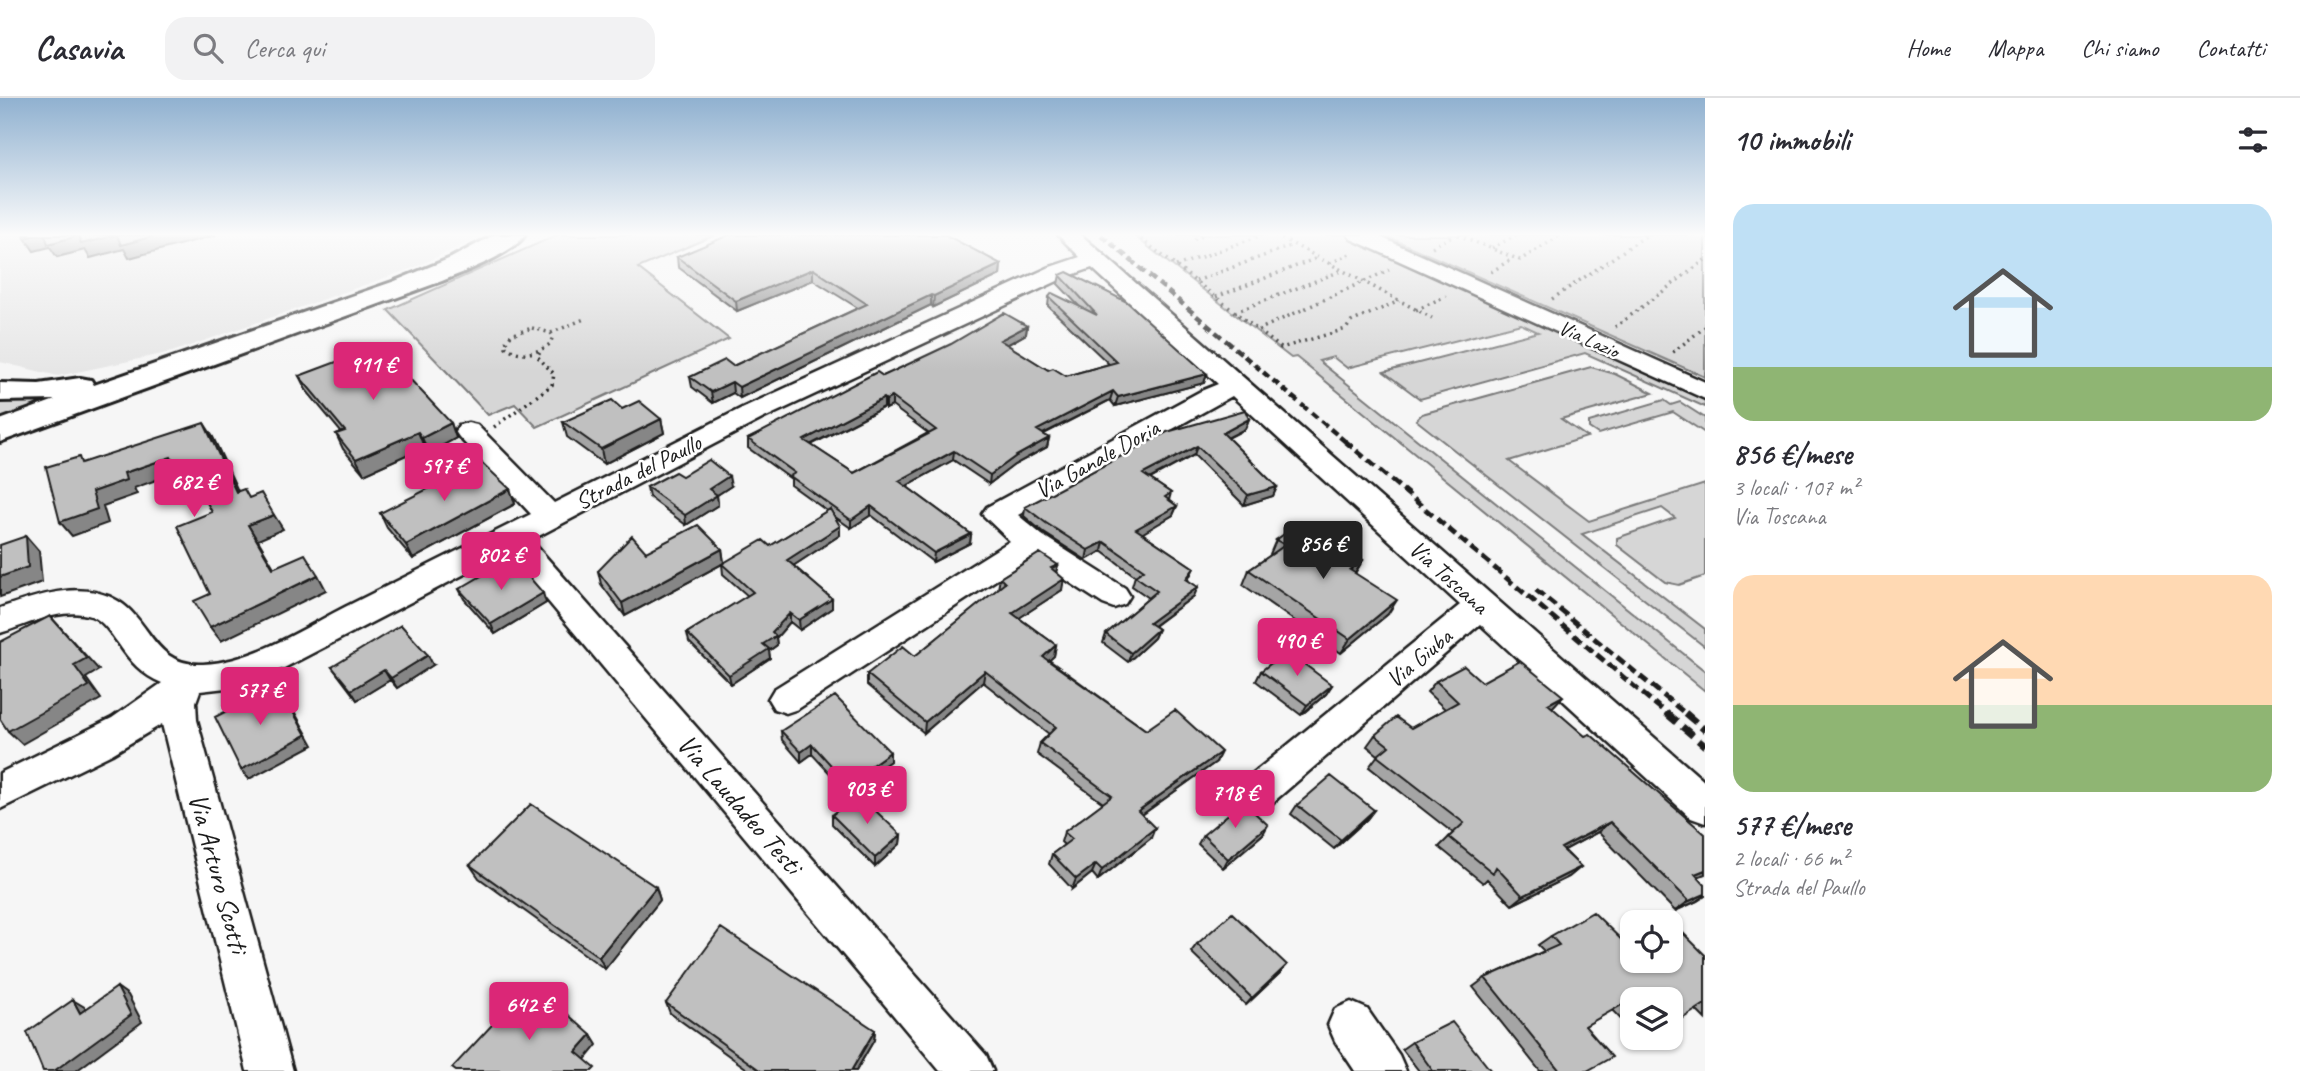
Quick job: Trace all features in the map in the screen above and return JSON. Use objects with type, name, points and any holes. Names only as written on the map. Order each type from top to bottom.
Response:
[{"type":"main road","points":[[0,432],[158,371],[417,280]]},
{"type":"main road","points":[[0,392],[39,393],[70,389],[158,371]]},
{"type":"street","name":"Strada del Paullo","points":[[0,621],[51,606],[79,603],[96,605],[112,614],[152,662],[172,673],[189,677],[220,676],[276,656],[792,395],[1040,280]]},
{"type":"street","name":"Via Toscana","points":[[1119,280],[1705,806]]},
{"type":"street","name":"Via Lazio","points":[[1442,280],[1705,391]]},
{"type":"street","name":"Via Ganale Doria","points":[[1114,596],[1031,542],[997,514],[1214,393],[1236,386]]},
{"type":"street","points":[[472,435],[550,517]]},
{"type":"street","name":"Via Laudadeo Testi","points":[[511,537],[970,1071]]},
{"type":"street","points":[[786,699],[1031,542]]},
{"type":"street","name":"Via Giuba","points":[[1259,791],[1469,615],[1484,608]]},
{"type":"street","points":[[0,792],[145,717],[168,701],[189,677]]},
{"type":"street","name":"Via Arturo Scotti","points":[[189,677],[178,702],[179,720],[270,1071]]},
{"type":"street","points":[[1351,1025],[1383,1071]]},
{"type":"path","points":[[1216,297],[1259,280]]},
{"type":"path","points":[[1235,313],[1318,280]]},
{"type":"path","points":[[1361,280],[1432,318]]},
{"type":"path","points":[[1258,330],[1367,280]]},
{"type":"path","points":[[1546,304],[1581,280]]},
{"type":"path","points":[[1609,332],[1678,280]]},
{"type":"path","points":[[1196,281],[1281,348],[1346,329],[1351,322],[1399,301]]},
{"type":"path","points":[[1416,310],[1457,291]]},
{"type":"path","points":[[541,350],[531,354],[516,353],[506,348],[505,343],[511,335],[524,329],[540,328],[551,332],[584,319]]},
{"type":"path","points":[[1667,358],[1705,327]]},
{"type":"path","points":[[472,435],[552,384],[554,374],[537,356],[553,340],[551,332]]},
{"type":"shaded area","points":[[0,280],[377,280],[172,352],[58,376],[0,362]]},
{"type":"shaded area","points":[[455,280],[654,280],[729,339],[537,427],[515,404],[488,415],[388,310]]},
{"type":"shaded area","points":[[1191,280],[1447,280],[1705,397],[1705,407],[1585,353],[1420,399],[1384,372],[1538,332],[1521,324],[1347,368],[1333,357],[1319,361],[1705,671],[1705,691],[1296,357],[1291,358]]},
{"type":"shaded area","points":[[1487,280],[1705,280],[1705,377]]},
{"type":"shaded area","points":[[1591,367],[1615,374],[1653,393],[1561,419],[1587,437],[1509,461],[1589,521],[1705,484],[1705,576],[1679,585],[1665,582],[1617,545],[1617,538],[1675,518],[1662,508],[1582,534],[1705,629],[1705,647],[1416,420],[1422,414]]},
{"type":"shaded area","points":[[69,396],[0,425],[0,400]]},
{"type":"shaded area","points":[[1664,400],[1671,405],[1680,402],[1705,418],[1705,433],[1673,412],[1598,434],[1589,428],[1589,422]]},
{"type":"building","points":[[708,280],[786,280],[736,301]]},
{"type":"building","points":[[831,280],[967,280],[739,387],[732,382],[711,392],[690,377],[725,360],[733,366],[867,304]]},
{"type":"building","points":[[1065,280],[1084,280],[1127,302],[1207,374],[1118,397],[1113,391],[1037,430],[1049,438],[1016,456],[990,475],[954,451],[899,481],[971,534],[934,553],[871,506],[851,520],[790,476],[795,473],[748,439],[877,372],[883,376],[951,344],[1004,313],[1027,326],[1000,340],[1048,370],[1053,368],[1066,376],[1117,362],[1049,297],[1052,293],[1097,315]],"holes":[[[892,397],[936,430],[854,473],[804,440],[884,398],[886,400]]]},
{"type":"building","points":[[379,346],[451,423],[422,438],[418,432],[356,459],[336,434],[345,431],[299,376]]},
{"type":"building","points":[[612,400],[622,409],[639,401],[661,419],[601,449],[563,422]]},
{"type":"building","points":[[1245,410],[1249,419],[1223,433],[1277,487],[1248,495],[1197,446],[1143,474],[1171,493],[1165,497],[1177,506],[1136,529],[1194,568],[1186,579],[1198,587],[1149,623],[1158,629],[1131,653],[1106,634],[1157,591],[1135,576],[1144,570],[1104,542],[1088,550],[1025,507],[1167,432]]},
{"type":"building","points":[[204,423],[236,492],[244,489],[249,498],[261,493],[274,515],[248,525],[273,568],[305,554],[318,575],[210,627],[194,601],[210,594],[177,526],[212,512],[190,471],[179,475],[171,457],[124,473],[126,480],[92,492],[97,509],[60,522],[46,467],[79,457],[81,463]]},
{"type":"building","points":[[709,460],[729,476],[709,489],[717,495],[685,515],[647,487],[675,472],[682,476]]},
{"type":"building","points":[[481,462],[510,489],[406,545],[380,513]]},
{"type":"building","points":[[830,509],[840,526],[787,560],[832,599],[799,620],[790,613],[772,632],[776,636],[763,644],[769,649],[729,675],[687,633],[753,592],[722,564],[763,540],[770,546]]},
{"type":"building","points":[[1301,522],[1363,560],[1350,570],[1397,600],[1350,639],[1249,570],[1285,545],[1276,540]]},
{"type":"building","points":[[698,525],[722,549],[622,603],[598,571],[632,536],[646,552]]},
{"type":"building","points":[[26,536],[28,567],[0,577],[0,545]]},
{"type":"building","points":[[1040,553],[1058,565],[1051,568],[1064,579],[1012,613],[1056,645],[1043,657],[1146,730],[1175,710],[1221,752],[1138,811],[1155,828],[1102,870],[1096,864],[1076,879],[1052,854],[1072,839],[1064,832],[1112,796],[1040,743],[1056,727],[985,671],[925,722],[867,674],[903,646],[915,656],[1005,583],[1000,578]]},
{"type":"building","points":[[518,564],[543,593],[491,624],[459,589],[495,568],[500,573]]},
{"type":"building","points":[[50,616],[87,658],[74,665],[89,686],[8,731],[0,719],[0,642]]},
{"type":"building","points":[[401,625],[428,655],[391,678],[384,670],[351,690],[332,667]]},
{"type":"building","points":[[1287,651],[1332,685],[1307,705],[1261,671]]},
{"type":"building","points":[[1520,661],[1563,696],[1548,704],[1585,736],[1590,734],[1705,834],[1705,870],[1695,874],[1705,885],[1705,894],[1689,901],[1610,822],[1561,848],[1581,867],[1523,896],[1496,867],[1493,873],[1449,837],[1464,823],[1377,756],[1389,746],[1375,735],[1396,717],[1411,728],[1458,702],[1436,681],[1464,666],[1482,682]]},
{"type":"building","points":[[278,685],[306,735],[241,770],[215,717]]},
{"type":"building","points":[[835,696],[890,752],[847,783],[812,744],[801,752],[781,731]]},
{"type":"building","points":[[1331,776],[1374,810],[1341,840],[1297,805]]},
{"type":"building","points":[[858,794],[901,835],[875,858],[832,815]]},
{"type":"building","points":[[1243,802],[1268,825],[1228,859],[1203,835]]},
{"type":"building","points":[[531,804],[656,887],[599,957],[470,865]]},
{"type":"building","points":[[1593,912],[1620,938],[1620,973],[1683,973],[1683,933],[1705,955],[1705,1004],[1683,1018],[1683,987],[1620,987],[1620,1006],[1585,1026],[1612,1057],[1587,1071],[1560,1071],[1485,978],[1559,945],[1551,936]]},
{"type":"building","points":[[1232,913],[1287,965],[1252,998],[1197,944]]},
{"type":"building","points":[[721,928],[875,1030],[851,1071],[761,1071],[666,1003]]},
{"type":"building","points":[[117,987],[131,1015],[54,1071],[43,1071],[27,1032],[73,1000],[80,1013]]},
{"type":"building","points":[[546,995],[591,1035],[576,1052],[595,1068],[592,1071],[456,1071],[452,1068],[516,999],[531,1012]]},
{"type":"building","points":[[1452,1022],[1491,1071],[1433,1071],[1412,1042]]},
{"type":"railway","points":[[1155,280],[1347,443]]},
{"type":"railway","points":[[1345,441],[1668,715]]},
{"type":"railway","points":[[1536,590],[1687,715]]},
{"type":"railway","points":[[1666,713],[1705,746]]},
{"type":"railway","points":[[1685,713],[1705,730]]}]
